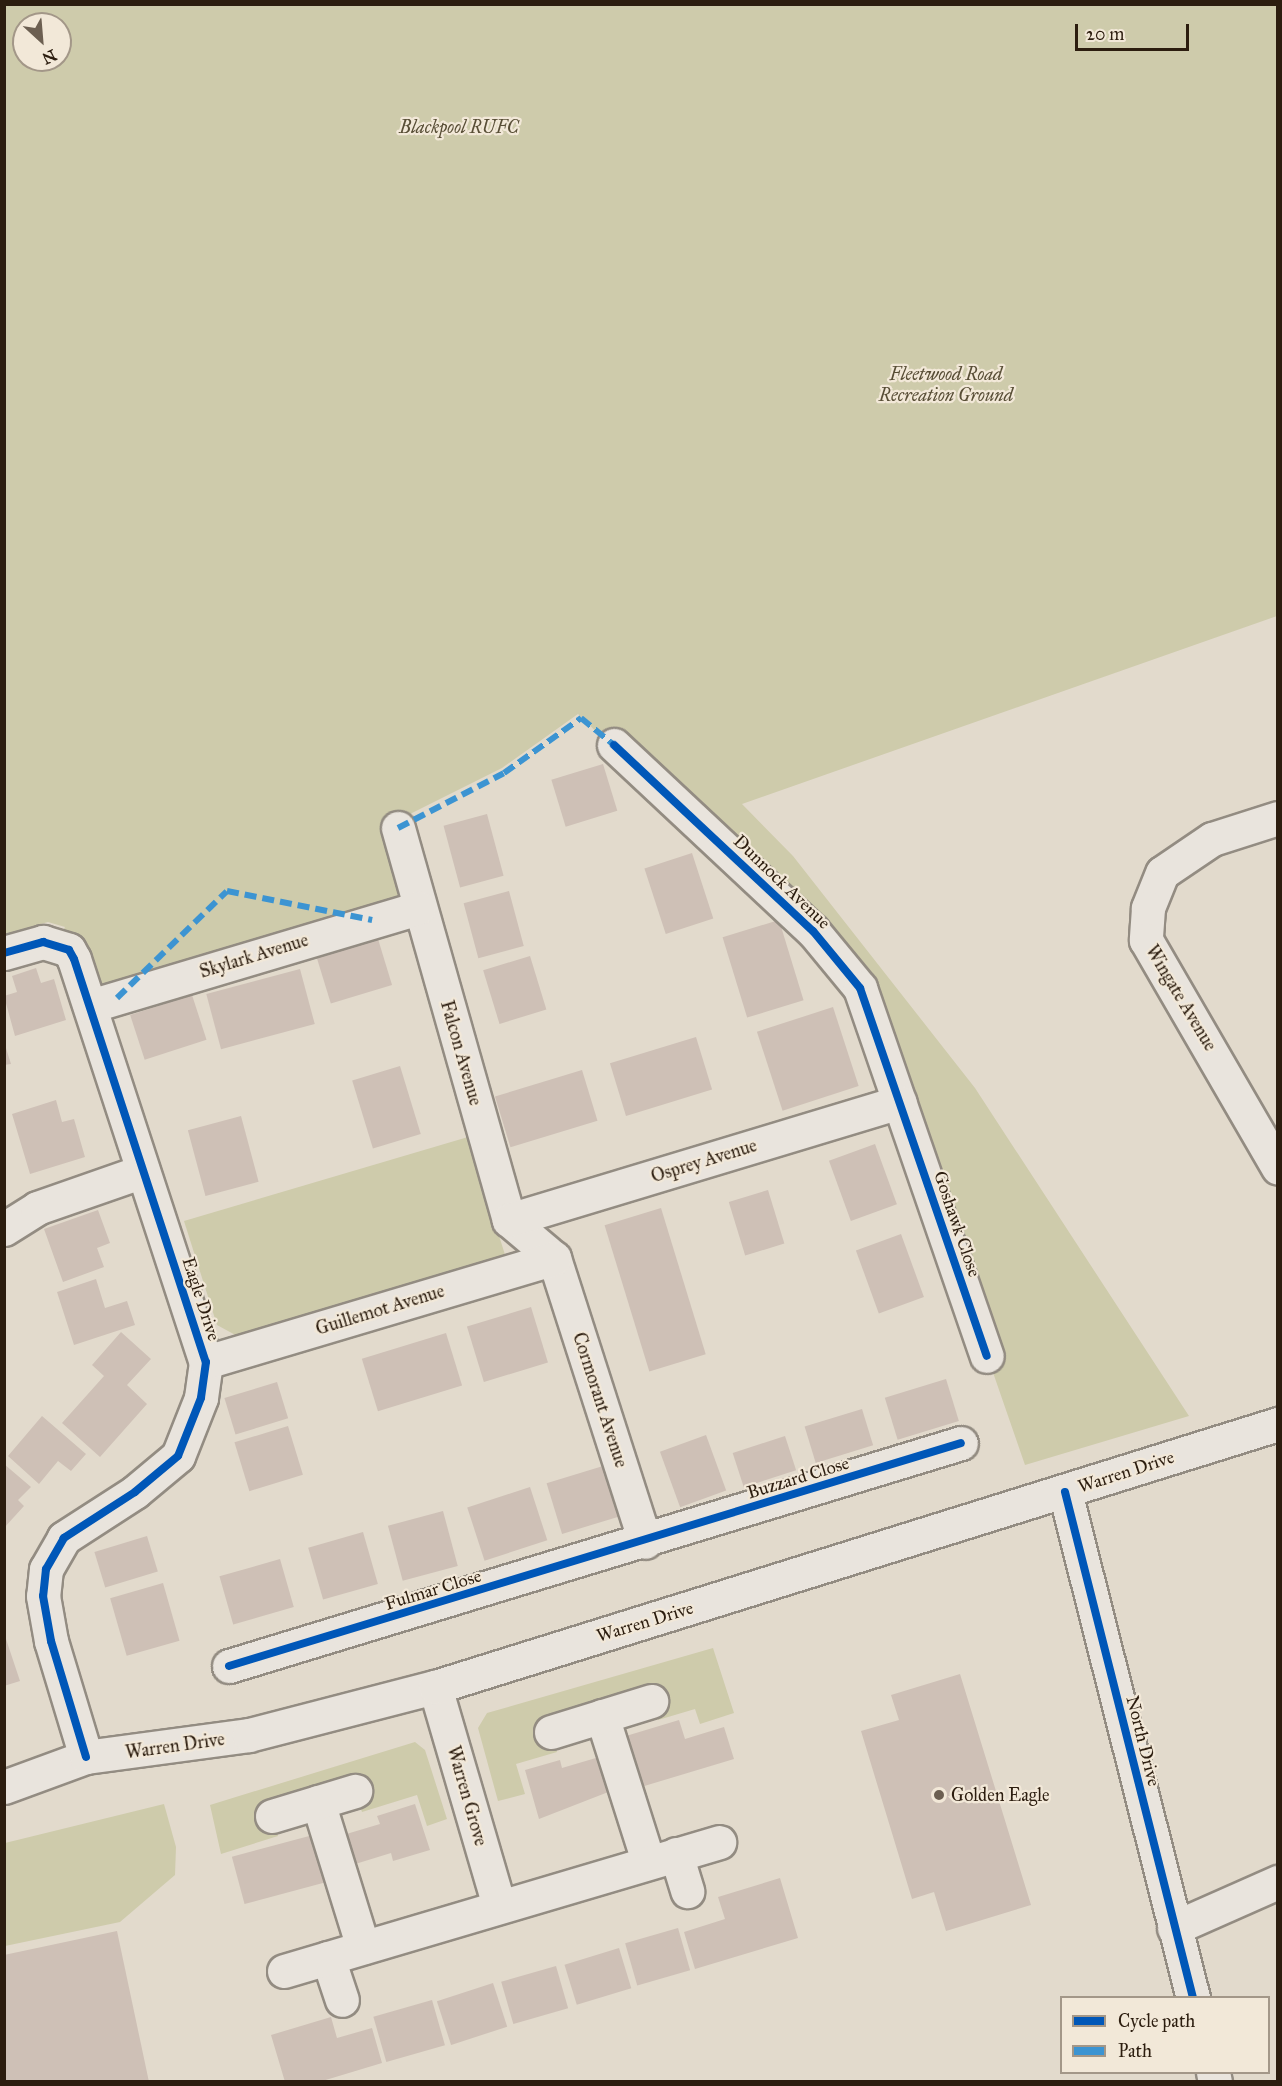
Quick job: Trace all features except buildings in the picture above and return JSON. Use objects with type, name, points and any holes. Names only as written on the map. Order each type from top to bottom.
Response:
[{"type":"street","name":"Dunnock Avenue","points":[[614,745],[813,931],[860,988],[900,1102]]},
{"type":"street","name":"Wingate Avenue","points":[[1278,818],[1212,839],[1162,873],[1148,908],[1146,940],[1278,1168]]},
{"type":"street","name":"Falcon Avenue","points":[[398,828],[509,1220]]},
{"type":"street","name":"Skylark Avenue","points":[[90,1006],[419,908]]},
{"type":"street","name":"Eagle Drive","points":[[4,953],[56,944],[74,959],[206,1362],[201,1398],[178,1456],[135,1492],[64,1538],[46,1569],[43,1596],[51,1641],[86,1757]]},
{"type":"street","name":"Osprey Avenue","points":[[509,1220],[900,1102]]},
{"type":"street","name":"Goshawk Close","points":[[900,1102],[987,1356]]},
{"type":"street","points":[[4,1229],[37,1208],[143,1171]]},
{"type":"street","points":[[509,1220],[554,1258]]},
{"type":"street","name":"Guillemot Avenue","points":[[206,1362],[554,1258]]},
{"type":"street","name":"Cormorant Avenue","points":[[554,1258],[645,1542]]},
{"type":"street","name":"Warren Drive","points":[[4,1787],[86,1757],[249,1735],[435,1687],[1278,1424]]},
{"type":"street","name":"Buzzard Close","points":[[645,1542],[961,1443]]},
{"type":"street","name":"North Drive","points":[[1065,1492],[1192,1996]]},
{"type":"street","name":"Fulmar Close","points":[[229,1666],[645,1542]]},
{"type":"street","name":"Warren Grove","points":[[435,1687],[499,1906]]},
{"type":"street","points":[[551,1732],[651,1701]]},
{"type":"street","points":[[602,1716],[662,1857],[687,1891]]},
{"type":"street","points":[[272,1816],[355,1791]]},
{"type":"street","points":[[318,1802],[363,1947]]},
{"type":"street","points":[[284,1971],[718,1842]]},
{"type":"street","points":[[1174,1928],[1278,1882]]},
{"type":"street","points":[[328,1958],[342,2000]]},
{"type":"green space","points":[[5,5],[1277,5],[1277,616],[742,804],[793,856],[975,1088],[1189,1416],[1025,1465],[860,988],[578,714],[502,768],[394,822],[419,908],[90,1006],[55,944],[65,927],[48,922],[5,934]]},
{"type":"green space","points":[[468,1137],[506,1258],[239,1337],[217,1325],[184,1221]]},
{"type":"green space","points":[[713,1648],[734,1713],[700,1724],[695,1709],[658,1720],[651,1701],[551,1732],[557,1752],[516,1764],[525,1794],[498,1801],[478,1728],[487,1713]]},
{"type":"green space","points":[[415,1742],[425,1750],[447,1819],[427,1826],[417,1795],[362,1812],[355,1792],[272,1817],[278,1836],[221,1854],[210,1805]]},
{"type":"green space","points":[[164,1804],[176,1847],[175,1875],[120,1922],[5,1946],[5,1843]]},
{"type":"marked path","points":[[398,828],[504,773],[581,718],[614,745]]},
{"type":"marked path","points":[[117,998],[227,891],[372,920]]},
{"type":"cycle path","points":[[614,745],[813,931],[860,988],[987,1356]]},
{"type":"cycle path","points":[[4,953],[43,942],[69,950],[74,959],[206,1362],[201,1398],[178,1456],[135,1492],[64,1538],[46,1569],[43,1596],[51,1641],[86,1757]]},
{"type":"cycle path","points":[[229,1666],[961,1443]]},
{"type":"cycle path","points":[[1065,1492],[1192,1996]]},
{"type":"place","name":"Golden Eagle","points":[[939,1795]]},
{"type":"park label","name":"Blackpool RUFC","points":[[459,127]]},
{"type":"park label","name":"Fleetwood Road Recreation Ground","points":[[946,385]]}]
